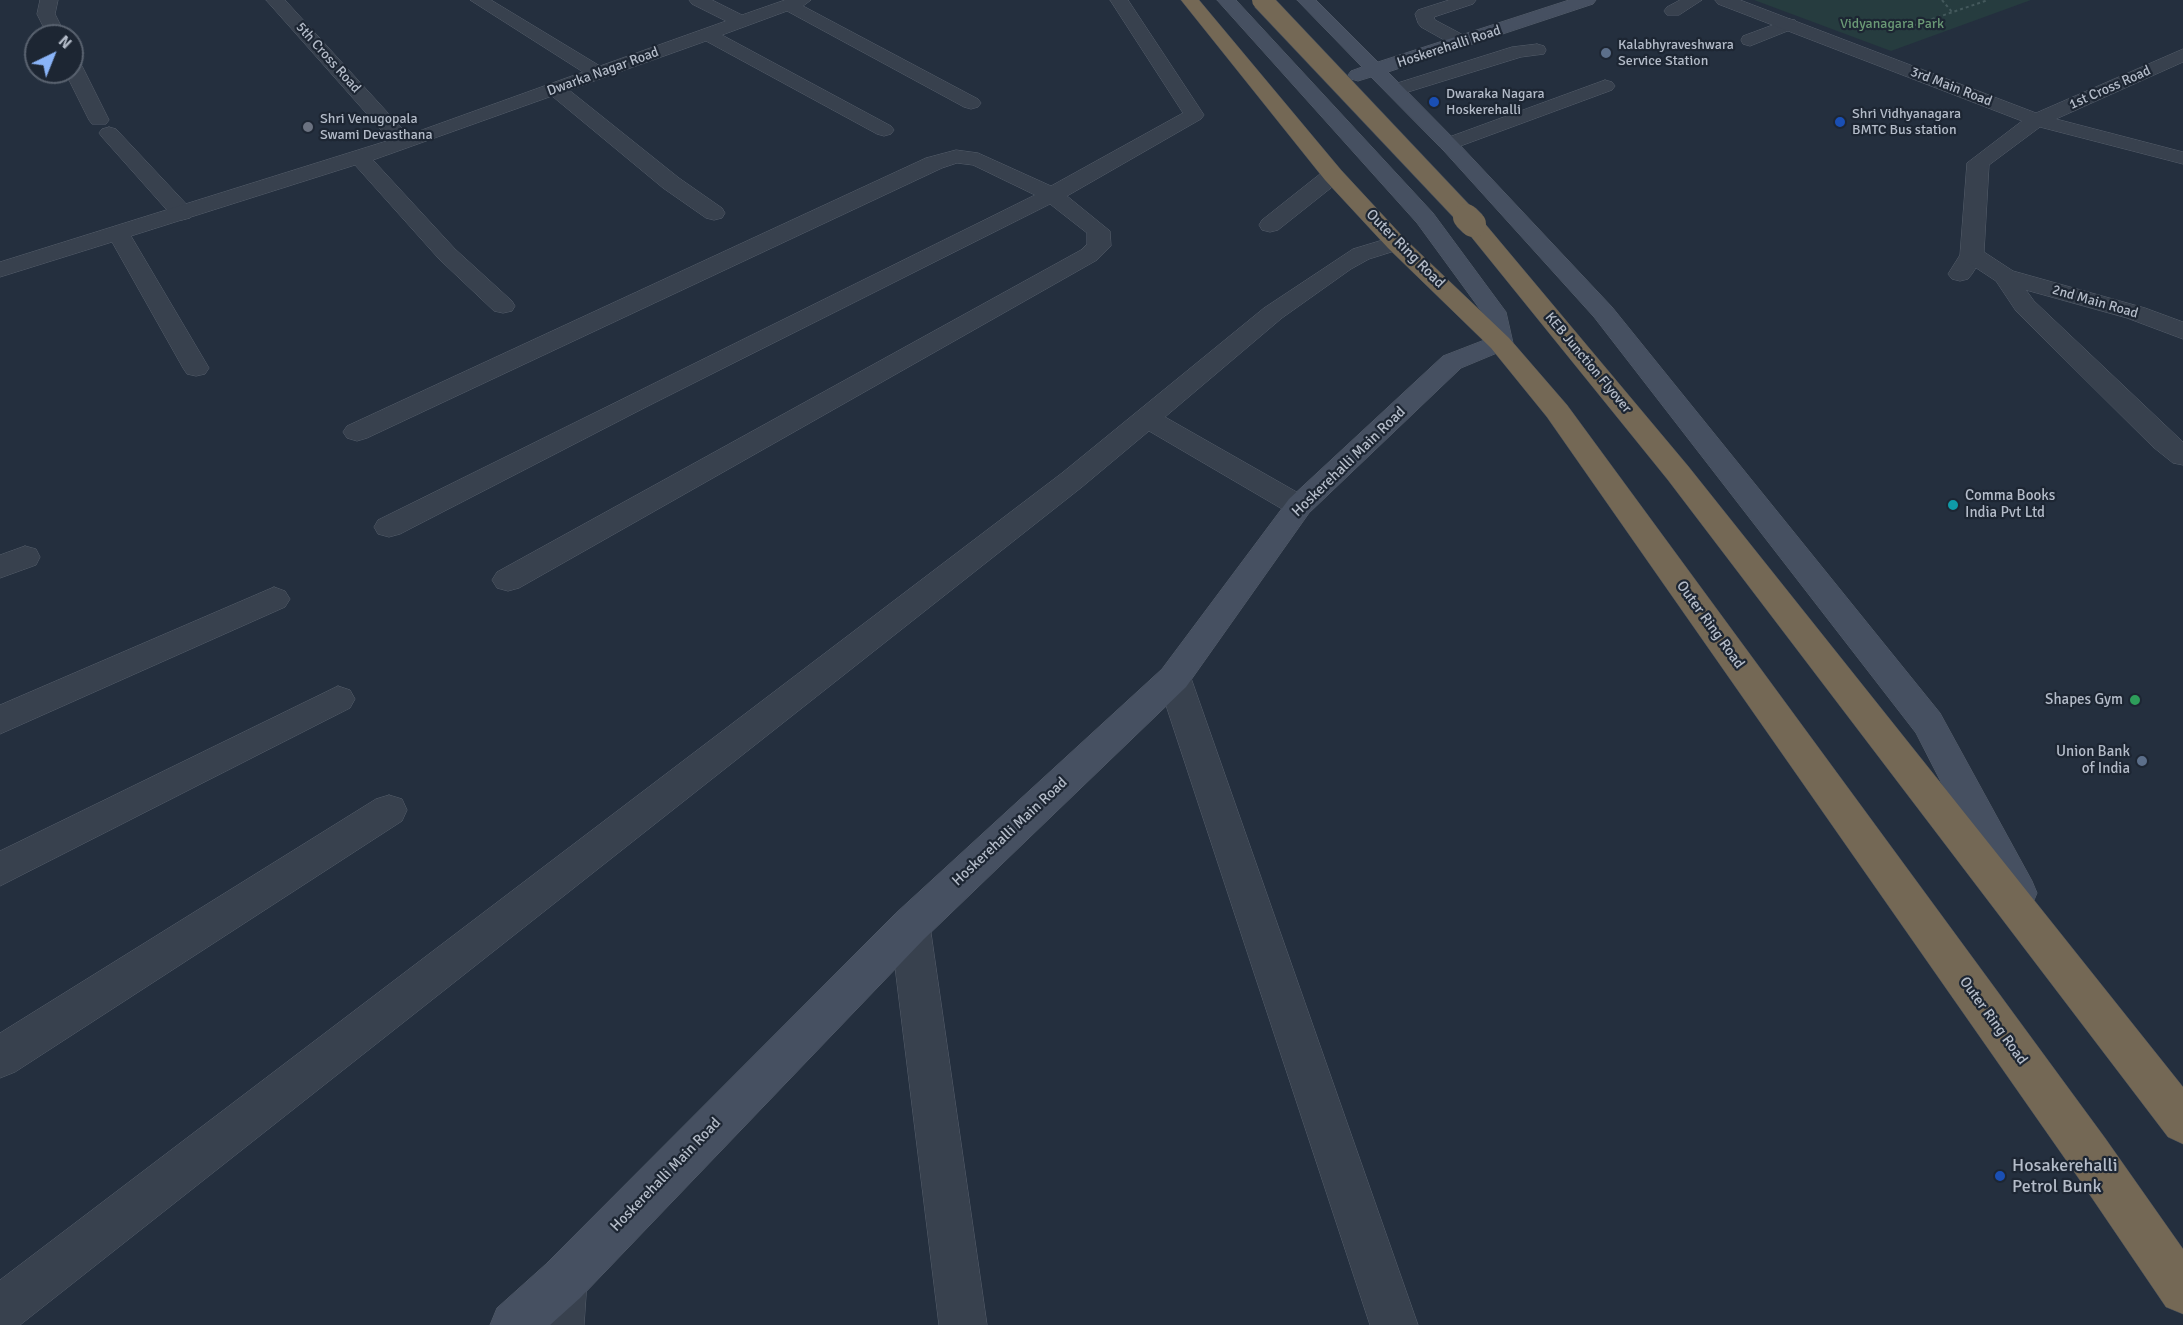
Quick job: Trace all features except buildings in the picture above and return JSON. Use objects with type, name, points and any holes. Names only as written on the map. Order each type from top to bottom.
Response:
[{"type":"highway","name":"Outer Ring Road","points":[[1190,0],[1333,175],[1396,243],[1500,344],[1557,411],[2082,1145],[2183,1290]]},
{"type":"highway","name":"KEB Junction Flyover","points":[[1262,0],[1473,224],[1678,473],[2043,941]]},
{"type":"highway","points":[[2043,941],[2183,1122]]},
{"type":"street","points":[[49,0],[46,14],[51,24]]},
{"type":"street","name":"5th Cross Road","points":[[275,0],[404,143]]},
{"type":"street","points":[[479,0],[598,74]]},
{"type":"street","points":[[698,0],[741,22]]},
{"type":"street","points":[[390,527],[638,400],[1052,195],[1194,115],[1119,0]]},
{"type":"street","points":[[1226,0],[1425,218],[1494,312],[1500,344]]},
{"type":"street","points":[[1306,0],[1449,145],[1603,312],[1928,723],[2043,941]]},
{"type":"street","points":[[1467,0],[1424,15],[1426,23],[1499,58]]},
{"type":"street","name":"Hoskerehalli Road","points":[[1308,88],[1375,71],[1587,0]]},
{"type":"street","points":[[1673,11],[1693,0]]},
{"type":"street","name":"3rd Main Road","points":[[1724,0],[2037,120],[2183,158]]},
{"type":"street","points":[[795,2],[971,103]]},
{"type":"street","name":"Dwarka Nagar Road","points":[[0,270],[404,143],[795,2]]},
{"type":"street","points":[[1750,40],[1789,24]]},
{"type":"street","points":[[707,34],[884,130]]},
{"type":"street","points":[[1395,90],[1525,50],[1537,50]]},
{"type":"street","name":"1st Cross Road","points":[[2005,276],[1966,265],[1978,163],[2037,120],[2183,56]]},
{"type":"street","points":[[81,84],[104,127],[182,213]]},
{"type":"street","points":[[1449,145],[1605,86]]},
{"type":"street","points":[[555,89],[672,183],[714,213]]},
{"type":"street","points":[[357,432],[934,163],[956,156],[978,159],[1052,195],[1099,231],[1099,246],[1089,255],[508,580]]},
{"type":"street","points":[[358,157],[447,254],[503,306]]},
{"type":"street","points":[[1270,225],[1333,175]]},
{"type":"street","points":[[118,233],[196,368]]},
{"type":"street","points":[[0,1310],[1072,480],[1273,312],[1343,264],[1361,254],[1396,243]]},
{"type":"street","points":[[2005,276],[2025,306],[2163,441],[2183,456]]},
{"type":"street","name":"2nd Main Road","points":[[2005,276],[2136,313],[2183,331]]},
{"type":"street","name":"Hoskerehalli Main Road","points":[[514,1325],[561,1303],[910,926],[1174,678],[1299,506],[1452,362],[1500,344]]},
{"type":"street","points":[[1147,418],[1299,506]]},
{"type":"street","points":[[0,720],[274,599]]},
{"type":"street","points":[[1174,678],[1394,1325]]},
{"type":"street","points":[[0,869],[338,699]]},
{"type":"street","points":[[0,1057],[389,810]]},
{"type":"street","points":[[910,926],[963,1325]]},
{"type":"path","points":[[1942,0],[1952,12]]},
{"type":"path","points":[[1899,30],[1988,0]]},
{"type":"green space","name":"Vidyanagara Park","points":[[1754,0],[2031,0],[1891,51]]},
{"type":"place","name":"Kalabhyraveshwara Service Station","points":[[1606,53]]},
{"type":"place","name":"Dwaraka Nagara Hoskerehalli","points":[[1434,102]]},
{"type":"place","name":"Shri Vidhyanagara BMTC Bus station","points":[[1840,122]]},
{"type":"place","name":"Shri Venugopala Swami Devasthana","points":[[308,127]]},
{"type":"place","name":"Comma Books India Pvt Ltd","points":[[1953,505]]},
{"type":"place","name":"Shapes Gym","points":[[2135,700]]},
{"type":"place","name":"Union Bank of India","points":[[2142,761]]},
{"type":"place","name":"Hosakerehalli Petrol Bunk","points":[[2000,1176]]}]
